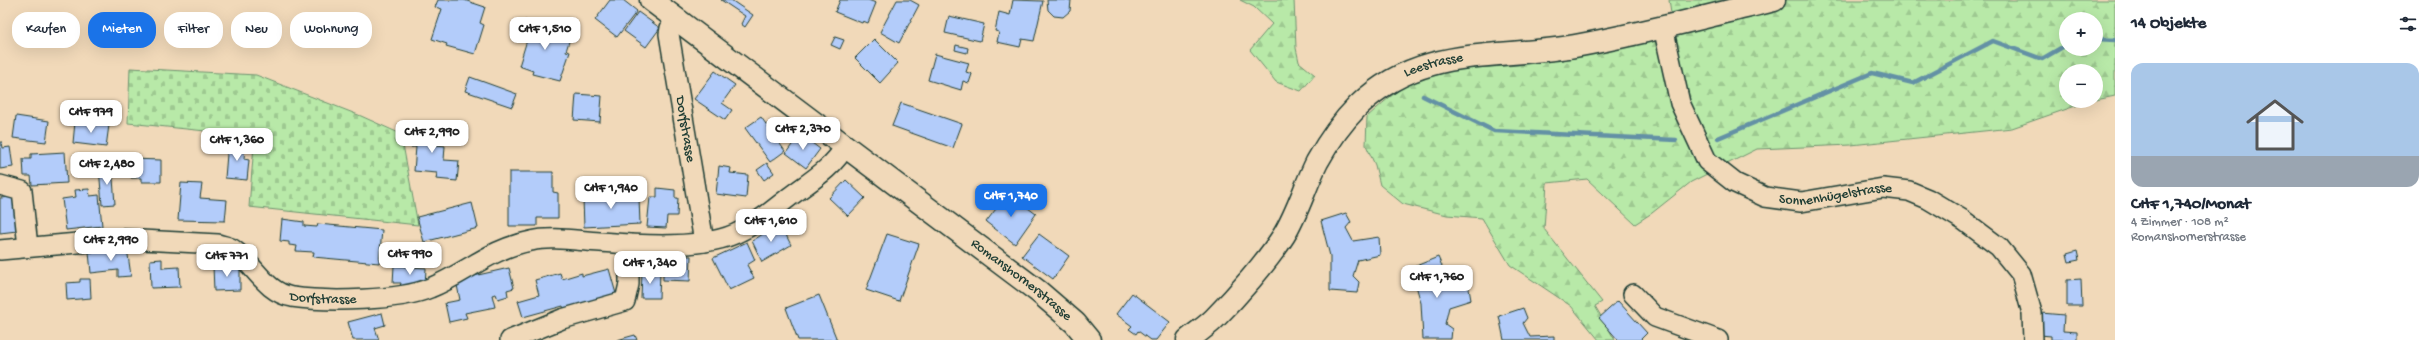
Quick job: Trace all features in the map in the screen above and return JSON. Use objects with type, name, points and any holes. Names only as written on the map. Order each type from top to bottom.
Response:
[{"type":"street","name":"Romanshornerstrasse","points":[[651,0],[1040,292],[1086,335],[1104,340]]},
{"type":"street","name":"Leestrasse","points":[[1188,340],[1213,320],[1283,236],[1305,195],[1317,163],[1330,141],[1358,106],[1382,87],[1412,71],[1438,61],[1468,55],[1526,52],[1573,46],[1663,27],[1774,0]]},
{"type":"street","name":"Dorfstrasse","points":[[677,19],[670,28],[669,34],[704,242]]},
{"type":"street","name":"Sonnenhügelstrasse","points":[[1663,27],[1680,103],[1707,161],[1735,183],[1765,197],[1801,202],[1884,188],[1909,191],[1928,199],[1963,220],[1999,247],[2021,274],[2032,313],[2034,340]]},
{"type":"street","name":"Dorfstrasse","points":[[0,250],[122,239],[218,244],[233,248],[272,289],[286,295],[320,298],[383,298],[410,296],[431,288],[493,252],[532,240],[557,239],[629,244],[704,242],[741,232],[840,157],[845,146]]},
{"type":"street","points":[[0,185],[22,190],[28,247]]},
{"type":"street","points":[[510,340],[562,320],[625,302],[629,284],[629,244]]},
{"type":"street","points":[[1633,294],[1655,317],[1718,340]]},
{"type":"street","name":"Leestrasse","points":[[1204,340],[1213,320]]},
{"type":"green space","points":[[1240,0],[1294,0],[1296,48],[1299,62],[1315,75],[1301,91],[1276,82],[1250,50],[1272,24],[1254,7]]},
{"type":"green space","points":[[1669,0],[2115,0],[2115,96],[2103,99],[2103,64],[2059,64],[2059,108],[2070,108],[2012,128],[1851,145],[1757,149],[1691,182],[1652,213],[1635,224],[1587,179],[1547,183],[1544,229],[1602,302],[1595,306],[1615,340],[1599,340],[1571,306],[1510,265],[1482,218],[1447,215],[1403,204],[1380,185],[1375,165],[1366,145],[1367,117],[1399,90],[1414,81],[1431,75],[1465,69],[1535,63],[1622,46],[1674,33]]},
{"type":"green space","points":[[130,68],[256,75],[361,116],[401,134],[418,225],[249,207],[254,145],[247,139],[235,134],[128,123]]},
{"type":"building","points":[[438,0],[464,0],[485,7],[480,23],[484,25],[475,54],[446,46],[447,44],[432,39],[442,9],[435,7]]},
{"type":"building","points":[[610,0],[623,0],[637,11],[617,37],[595,20]]},
{"type":"building","points":[[721,0],[731,0],[753,15],[745,27],[741,24],[745,16]]},
{"type":"building","points":[[840,0],[868,0],[876,3],[868,23],[863,21],[862,23],[835,12]]},
{"type":"building","points":[[897,0],[910,0],[919,5],[899,43],[880,32]]},
{"type":"building","points":[[1013,0],[1043,1],[1034,41],[1022,39],[1020,47],[997,42],[999,32],[995,31],[999,12],[1010,15]]},
{"type":"building","points":[[1047,0],[1071,0],[1070,11],[1063,17],[1054,16],[1048,10]]},
{"type":"building","points":[[638,12],[660,28],[646,47],[624,31]]},
{"type":"building","points":[[949,16],[984,24],[980,41],[945,33]]},
{"type":"building","points":[[525,20],[571,35],[566,51],[570,52],[560,81],[532,74],[533,71],[519,66],[527,40],[519,37]]},
{"type":"building","points":[[835,37],[844,40],[840,49],[831,45]]},
{"type":"building","points":[[874,39],[898,63],[880,83],[855,58]]},
{"type":"building","points":[[956,45],[968,48],[967,53],[955,50]]},
{"type":"building","points":[[935,54],[969,63],[966,72],[972,74],[969,83],[963,81],[961,90],[928,80]]},
{"type":"building","points":[[715,71],[735,85],[722,103],[732,110],[725,120],[694,99]]},
{"type":"building","points":[[470,77],[517,94],[512,107],[465,91]]},
{"type":"building","points":[[576,94],[602,96],[600,122],[574,120]]},
{"type":"building","points":[[901,103],[962,124],[953,148],[892,126]]},
{"type":"building","points":[[16,116],[49,121],[46,142],[13,138]]},
{"type":"building","points":[[761,117],[785,151],[770,162],[745,128]]},
{"type":"building","points":[[75,122],[109,125],[106,147],[73,143]]},
{"type":"building","points":[[413,123],[438,126],[436,145],[445,146],[444,160],[459,161],[457,181],[436,179],[437,173],[414,171],[416,147],[411,147]]},
{"type":"building","points":[[800,134],[820,149],[806,168],[786,153]]},
{"type":"building","points":[[0,142],[2,142],[3,148],[10,147],[13,167],[0,169]]},
{"type":"building","points":[[228,142],[245,143],[244,159],[249,160],[247,180],[225,178]]},
{"type":"building","points":[[65,152],[67,183],[32,185],[31,176],[24,176],[23,159],[31,159],[31,154]]},
{"type":"building","points":[[131,159],[161,160],[161,182],[141,182],[141,178],[131,178]]},
{"type":"building","points":[[767,163],[774,173],[764,180],[757,170]]},
{"type":"building","points":[[112,166],[115,204],[102,205],[99,167]]},
{"type":"building","points":[[719,166],[731,168],[730,173],[748,175],[746,198],[716,194]]},
{"type":"building","points":[[509,172],[553,172],[553,192],[558,193],[558,218],[537,218],[537,226],[509,226]]},
{"type":"building","points":[[846,180],[865,198],[848,216],[829,198]]},
{"type":"building","points":[[181,183],[202,184],[200,198],[227,200],[225,221],[178,220]]},
{"type":"building","points":[[603,186],[618,186],[619,198],[639,198],[640,224],[584,227],[583,199],[603,198]]},
{"type":"building","points":[[657,188],[675,190],[675,198],[678,198],[677,216],[667,216],[666,228],[647,227],[650,197],[657,197]]},
{"type":"building","points":[[89,189],[90,196],[99,195],[102,226],[66,230],[62,199],[76,197],[75,190]]},
{"type":"building","points":[[1008,193],[1036,214],[1015,244],[986,222]]},
{"type":"building","points":[[13,197],[17,231],[0,233],[0,198]]},
{"type":"building","points":[[472,203],[478,228],[424,242],[417,217]]},
{"type":"building","points":[[1346,213],[1351,222],[1346,228],[1353,241],[1379,237],[1380,255],[1358,260],[1353,276],[1359,282],[1357,293],[1330,291],[1330,256],[1321,221]]},
{"type":"building","points":[[282,219],[304,222],[304,226],[317,227],[318,224],[382,230],[379,263],[313,257],[314,252],[296,251],[297,246],[289,245],[289,242],[280,241]]},
{"type":"building","points":[[780,223],[791,245],[762,262],[752,241]]},
{"type":"building","points":[[887,234],[919,244],[899,301],[866,290]]},
{"type":"building","points":[[1039,234],[1069,256],[1053,279],[1022,256]]},
{"type":"building","points":[[747,242],[755,260],[747,265],[754,278],[729,290],[713,258]]},
{"type":"building","points":[[127,248],[131,276],[118,277],[118,270],[91,273],[89,252]]},
{"type":"building","points":[[2077,251],[2079,260],[2069,262],[2067,254]]},
{"type":"building","points":[[663,256],[691,256],[690,281],[663,280]]},
{"type":"building","points":[[1438,257],[1442,266],[1437,274],[1443,286],[1468,283],[1471,300],[1449,307],[1445,324],[1452,329],[1451,339],[1423,339],[1421,303],[1411,268]]},
{"type":"building","points":[[162,259],[162,268],[179,267],[180,287],[151,288],[150,260]]},
{"type":"building","points":[[240,265],[240,290],[214,291],[213,266]]},
{"type":"building","points":[[394,266],[426,268],[425,287],[400,286],[401,283],[393,283]]},
{"type":"building","points":[[509,268],[514,288],[507,290],[508,296],[498,299],[496,294],[492,295],[495,307],[465,313],[467,318],[449,322],[445,303],[460,300],[456,280]]},
{"type":"building","points":[[609,269],[618,301],[564,310],[563,306],[523,317],[518,301],[539,295],[535,280],[560,273],[562,279],[582,273],[582,276]]},
{"type":"building","points":[[642,271],[660,272],[659,298],[641,298]]},
{"type":"building","points":[[80,279],[90,279],[91,298],[67,300],[66,283],[80,282]]},
{"type":"building","points":[[2081,279],[2082,306],[2067,306],[2067,280]]},
{"type":"building","points":[[1132,293],[1170,322],[1156,340],[1150,340],[1138,331],[1136,334],[1129,329],[1132,326],[1116,314]]},
{"type":"building","points":[[819,295],[837,340],[798,340],[786,308]]},
{"type":"building","points":[[1618,301],[1647,333],[1640,340],[1618,340],[1599,318]]},
{"type":"building","points":[[1523,308],[1527,318],[1523,323],[1530,337],[1554,336],[1554,340],[1504,340],[1499,316]]},
{"type":"building","points":[[382,313],[385,325],[375,328],[379,340],[353,340],[348,322]]},
{"type":"building","points":[[2041,313],[2064,315],[2063,331],[2077,332],[2077,340],[2051,340],[2051,336],[2040,335]]},
{"type":"building","points":[[635,335],[637,340],[617,340]]},
{"type":"waterway","points":[[2103,39],[2115,40]]},
{"type":"waterway","points":[[1718,138],[1872,73],[1913,83],[1993,41],[2042,59],[2059,49]]},
{"type":"waterway","points":[[1423,96],[1494,131],[1676,140]]}]
